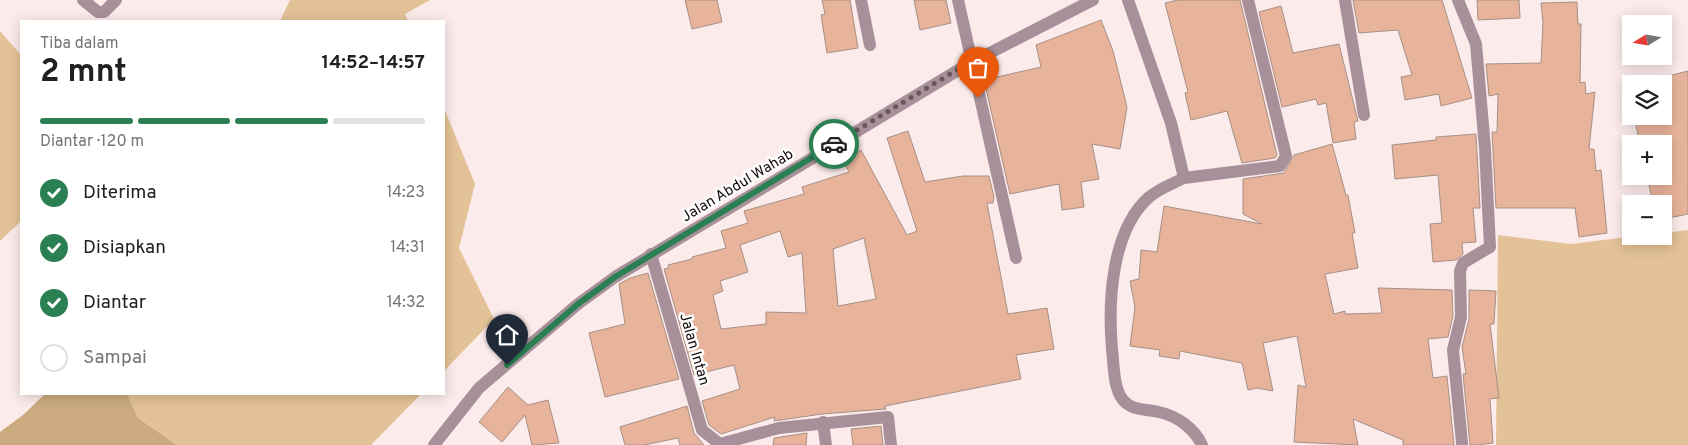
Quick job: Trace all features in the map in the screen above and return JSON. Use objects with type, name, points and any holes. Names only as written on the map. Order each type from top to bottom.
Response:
[{"type":"street","points":[[83,0],[98,12],[104,12],[116,0]]},
{"type":"street","points":[[861,0],[870,45]]},
{"type":"street","points":[[958,0],[970,62],[1016,258]]},
{"type":"street","name":"Jalan Abdul Wahab","points":[[434,445],[479,388],[578,304],[615,277],[970,62],[1092,0]]},
{"type":"street","points":[[1128,0],[1171,123],[1184,178]]},
{"type":"street","points":[[1202,445],[1190,427],[1174,417],[1132,407],[1123,400],[1115,374],[1112,340],[1114,270],[1124,236],[1148,198],[1184,178],[1280,166],[1286,156],[1248,0]]},
{"type":"street","points":[[1345,0],[1364,115]]},
{"type":"street","points":[[1458,0],[1476,44],[1485,148],[1490,248],[1463,263],[1460,271],[1461,317],[1453,350],[1462,443]]},
{"type":"street","name":"Jalan Intan","points":[[651,254],[702,430],[721,444]]},
{"type":"street","points":[[721,444],[764,431],[823,422],[888,417],[891,445]]},
{"type":"street","points":[[823,422],[826,445]]},
{"type":"shaded area","points":[[290,0],[430,0],[405,14],[408,20],[280,20]]},
{"type":"shaded area","points":[[0,31],[20,54],[20,222],[0,241]]},
{"type":"shaded area","points":[[445,110],[475,184],[459,248],[494,319],[445,370]]},
{"type":"shaded area","points":[[1688,230],[1688,445],[1496,445],[1498,235],[1571,244],[1622,238],[1622,245],[1672,245],[1672,232]]},
{"type":"shaded area","points":[[44,395],[127,395],[138,418],[177,445],[0,445],[0,432],[23,415]]},
{"type":"shaded area","points":[[127,395],[420,395],[371,445],[177,445],[138,418]]},
{"type":"building","points":[[685,0],[717,0],[722,22],[692,29]]},
{"type":"building","points":[[822,0],[850,0],[858,48],[827,53],[821,15],[825,14]]},
{"type":"building","points":[[914,0],[946,0],[951,23],[920,30]]},
{"type":"building","points":[[1178,0],[1240,0],[1277,155],[1275,158],[1242,163],[1227,111],[1191,120],[1185,93],[1188,92],[1165,3]]},
{"type":"building","points":[[1353,0],[1442,0],[1472,98],[1441,106],[1439,94],[1405,100],[1401,77],[1412,75],[1398,30],[1359,33]]},
{"type":"building","points":[[1477,0],[1519,0],[1520,18],[1478,20]]},
{"type":"building","points":[[1577,2],[1578,24],[1581,24],[1580,83],[1585,82],[1586,94],[1595,92],[1589,149],[1594,149],[1596,171],[1601,170],[1607,233],[1579,237],[1575,208],[1496,208],[1492,132],[1497,132],[1498,94],[1489,96],[1486,64],[1541,63],[1543,22],[1541,3]]},
{"type":"building","points":[[1281,6],[1293,53],[1339,44],[1358,121],[1354,122],[1356,139],[1333,143],[1326,103],[1318,105],[1316,99],[1282,107],[1259,12]]},
{"type":"building","points":[[1101,20],[1113,51],[1127,107],[1120,149],[1092,144],[1099,179],[1081,182],[1084,207],[1062,210],[1059,184],[1010,194],[984,80],[1041,67],[1036,45]]},
{"type":"building","points":[[1688,71],[1688,214],[1672,217],[1672,195],[1651,195],[1649,185],[1672,185],[1672,135],[1638,135],[1636,125],[1672,125],[1672,75]]},
{"type":"building","points":[[908,131],[925,182],[963,176],[989,176],[994,197],[993,203],[987,203],[1008,314],[1047,308],[1054,349],[1016,355],[1021,379],[885,406],[886,409],[822,414],[774,421],[775,417],[721,434],[709,425],[702,401],[740,389],[734,365],[694,375],[664,269],[669,268],[668,265],[726,248],[721,231],[748,223],[744,211],[804,194],[802,187],[849,172],[843,160],[861,150],[907,235],[917,231],[887,138]],"holes":[[[780,231],[788,257],[802,253],[806,313],[766,312],[766,324],[721,329],[713,295],[723,291],[720,281],[748,272],[740,245]],[[864,238],[876,299],[838,306],[833,249]]]},
{"type":"building","points":[[1476,134],[1480,208],[1473,208],[1476,242],[1462,243],[1463,254],[1456,260],[1433,262],[1430,224],[1442,223],[1438,175],[1395,179],[1392,145],[1436,140],[1436,137]]},
{"type":"building","points":[[1332,144],[1346,195],[1348,195],[1355,233],[1352,233],[1358,268],[1325,274],[1334,314],[1345,311],[1345,314],[1382,313],[1378,288],[1452,290],[1453,316],[1448,337],[1428,339],[1433,378],[1447,376],[1454,445],[1403,445],[1403,440],[1353,419],[1358,445],[1294,442],[1298,385],[1306,387],[1297,336],[1263,343],[1273,391],[1257,388],[1248,390],[1242,363],[1180,351],[1179,359],[1159,356],[1160,350],[1130,346],[1135,307],[1130,281],[1139,279],[1141,250],[1157,252],[1164,206],[1262,224],[1243,214],[1243,179],[1284,173],[1294,155]]},
{"type":"building","points":[[648,273],[679,379],[605,397],[589,333],[625,324],[619,284],[630,278]]},
{"type":"building","points":[[1469,290],[1496,291],[1494,324],[1490,324],[1499,398],[1490,399],[1493,443],[1477,445],[1470,445],[1463,374],[1466,374],[1462,347],[1469,319]]},
{"type":"building","points":[[508,387],[528,405],[548,400],[559,443],[532,445],[525,415],[502,442],[479,422]]},
{"type":"building","points":[[687,406],[694,433],[704,445],[680,445],[678,438],[644,445],[625,445],[620,427]]},
{"type":"building","points":[[881,426],[883,445],[853,445],[851,429]]},
{"type":"building","points":[[807,433],[806,445],[773,445],[774,438]]},
{"type":"way so far","points":[[834,144],[970,62],[978,98]]},
{"type":"route","points":[[507,365],[578,304],[615,277],[651,254],[697,229],[834,144]]}]
